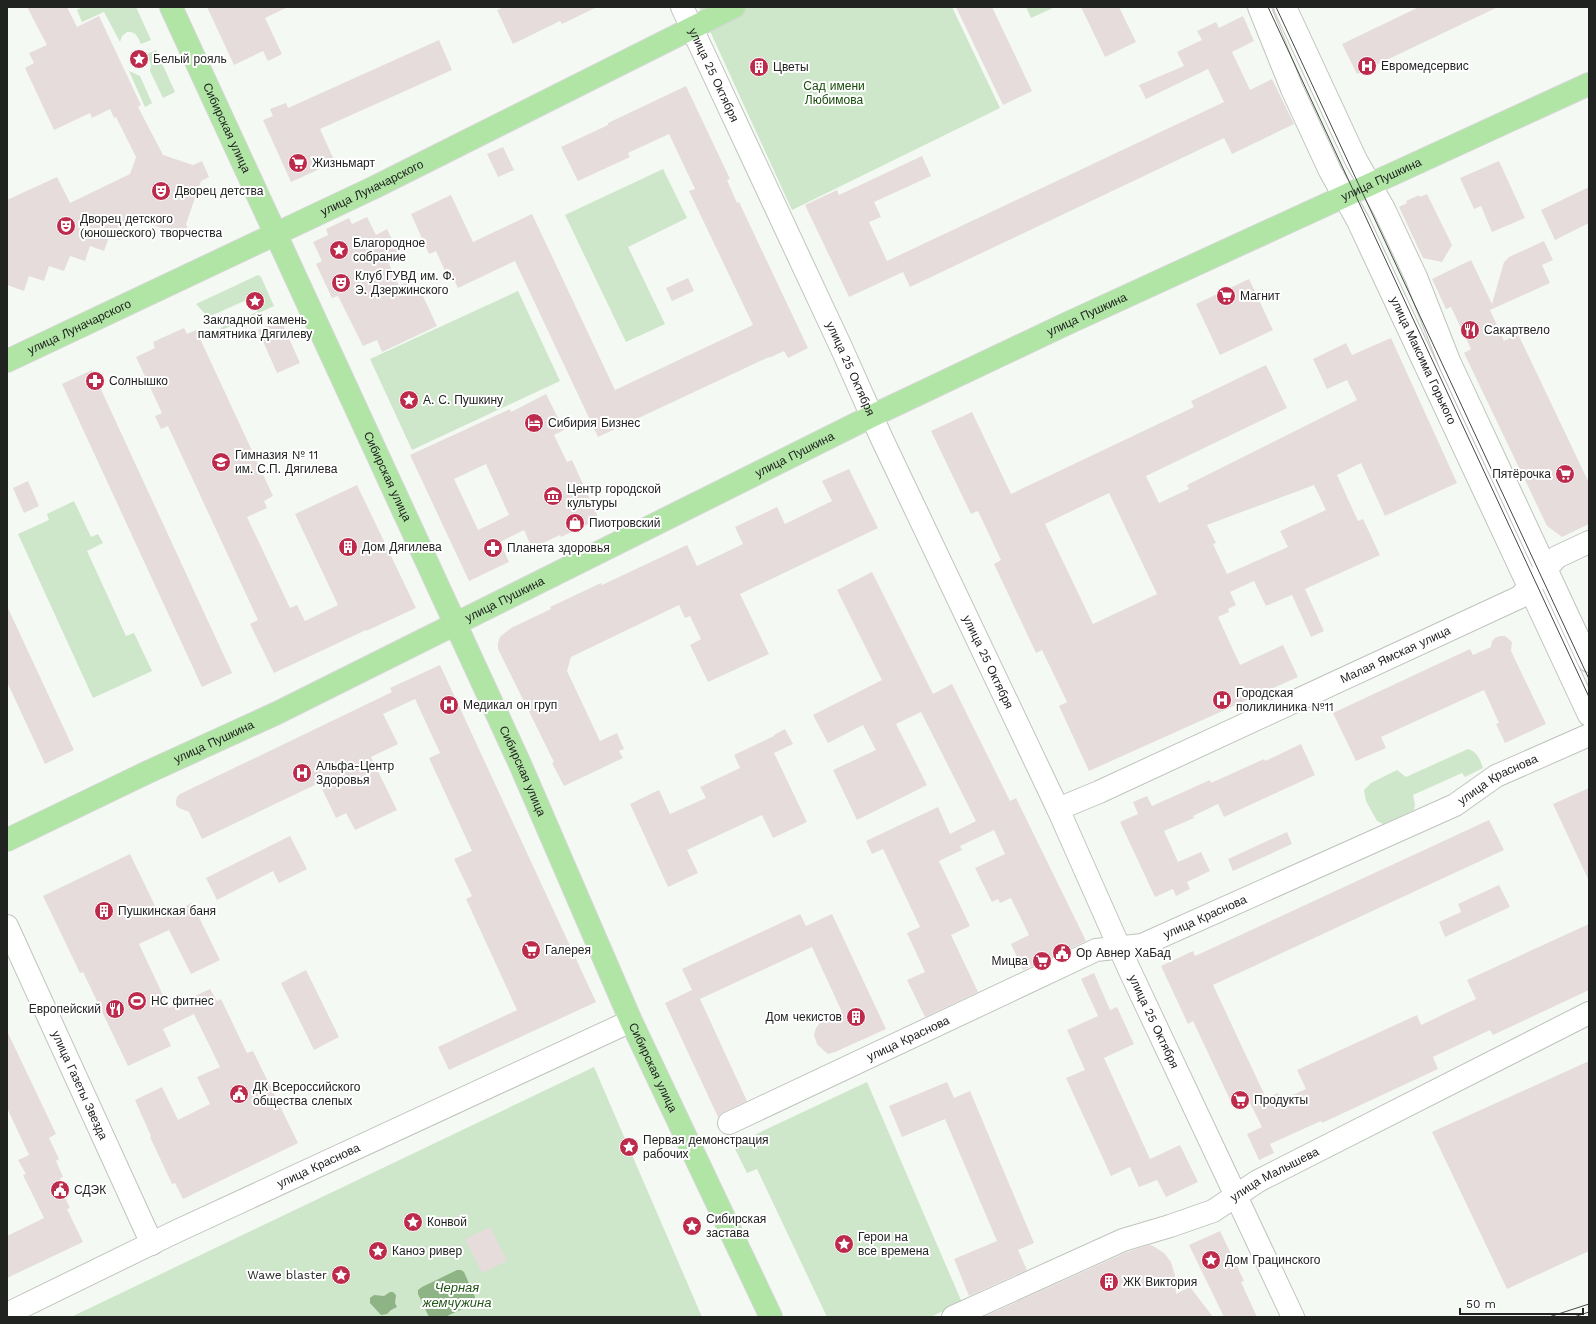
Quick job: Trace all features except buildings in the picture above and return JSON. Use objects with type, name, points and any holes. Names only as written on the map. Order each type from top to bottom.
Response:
[{"type":"main road","name":"Сибирская улица","points":[[171,7],[520,764],[631,1021],[771,1317]]},
{"type":"main road","name":"улица Луначарского","points":[[7,361],[375,187],[734,7]]},
{"type":"main road","name":"улица Пушкина","points":[[7,840],[148,772],[277,713],[872,416],[1344,196],[1589,84]]},
{"type":"street","name":"улица 25 Октября","points":[[682,7],[872,416],[1058,809],[1119,948],[1293,1317]]},
{"type":"street","name":"улица Максима Горького","points":[[1259,7],[1292,89],[1330,171],[1358,221],[1589,715]]},
{"type":"street","name":"улица Максима Горького","points":[[1285,7],[1356,160],[1384,209],[1416,277],[1449,361],[1589,661]]},
{"type":"street","name":"Малая Ямская улица","points":[[1058,809],[1100,792],[1520,597],[1557,557],[1589,542]]},
{"type":"street","name":"улица Краснова","points":[[729,1123],[1096,950],[1142,945],[1376,842],[1455,805],[1496,776],[1589,735]]},
{"type":"street","name":"улица Газеты Звезда","points":[[7,926],[152,1244]]},
{"type":"street","name":"улица Малышева","points":[[953,1317],[1123,1240],[1214,1211],[1258,1181],[1589,1013]]},
{"type":"street","name":"улица Краснова","points":[[7,1314],[152,1244],[631,1021]]},
{"type":"green space","points":[[83,7],[136,7],[151,40],[141,44],[138,37],[133,32],[127,32],[122,36],[120,42],[104,12],[82,22],[77,10]]},
{"type":"green space","name":"Сад имени Любимова","points":[[699,7],[952,7],[1000,108],[792,210]]},
{"type":"green space","points":[[1026,7],[1055,7],[1031,18]]},
{"type":"green space","points":[[156,50],[175,92],[163,98],[150,71],[151,65],[147,54]]},
{"type":"green space","points":[[129,71],[140,76],[152,103],[145,107]]},
{"type":"green space","points":[[663,169],[687,218],[628,247],[665,324],[626,342],[565,215]]},
{"type":"green space","points":[[258,275],[261,277],[274,306],[222,330],[220,328],[257,312],[251,298],[208,317],[196,304]]},
{"type":"green space","points":[[518,291],[560,381],[412,450],[370,359]]},
{"type":"green space","points":[[74,501],[91,537],[98,534],[103,543],[87,551],[126,636],[134,633],[152,671],[93,698],[18,534],[49,520],[47,514]]},
{"type":"green space","points":[[1468,749],[1474,752],[1480,759],[1483,768],[1465,777],[1462,773],[1413,795],[1415,805],[1414,810],[1383,824],[1377,821],[1366,801],[1364,790],[1371,783],[1397,770],[1406,777]]},
{"type":"green space","points":[[594,1067],[702,1317],[71,1317]]},
{"type":"green space","points":[[867,1082],[963,1305],[947,1309],[931,1317],[827,1317],[757,1169],[747,1173],[733,1145]]},
{"type":"water","name":"Черная жемчужина","points":[[457,1270],[464,1272],[475,1297],[473,1304],[445,1317],[429,1317],[418,1294],[418,1290]]},
{"type":"water","points":[[390,1292],[393,1292],[396,1295],[395,1303],[397,1307],[387,1314],[381,1315],[370,1303],[370,1298],[374,1295],[384,1296]]},
{"type":"tram line","points":[[1268,7],[1589,697]]},
{"type":"tram line","points":[[1276,7],[1589,679]]},
{"type":"tram line","points":[[1549,1317],[1589,1304]]},
{"type":"tram line","points":[[1574,1317],[1589,1312]]},
{"type":"place","name":"Белый рояль","points":[[139,59]]},
{"type":"place","name":"Евромедсервис","points":[[1367,66]]},
{"type":"place","name":"Цветы","points":[[759,67]]},
{"type":"place","name":"Жизньмарт","points":[[298,163]]},
{"type":"place","name":"Дворец детства","points":[[161,191]]},
{"type":"place","name":"Дворец детского (юношеского) творчества","points":[[66,226]]},
{"type":"place","name":"Благородное собрание","points":[[339,250]]},
{"type":"place","name":"Клуб ГУВД им. Ф. Э. Дзержинского","points":[[341,283]]},
{"type":"place","name":"Магнит","points":[[1226,296]]},
{"type":"place","name":"Закладной камень памятника Дягилеву","points":[[255,301]]},
{"type":"place","name":"Сакартвело","points":[[1470,330]]},
{"type":"place","name":"Солнышко","points":[[95,381]]},
{"type":"place","name":"А. С. Пушкину","points":[[409,400]]},
{"type":"place","name":"Сибирия Бизнес","points":[[534,423]]},
{"type":"place","name":"Гимназия № 11 им. С.П. Дягилева","points":[[221,462]]},
{"type":"place","name":"Пятёрочка","points":[[1565,474]]},
{"type":"place","name":"Центр городской культуры","points":[[553,496]]},
{"type":"place","name":"Пиотровский","points":[[575,523]]},
{"type":"place","name":"Дом Дягилева","points":[[348,547]]},
{"type":"place","name":"Планета здоровья","points":[[493,548]]},
{"type":"place","name":"Городская поликлиника №11","points":[[1222,700]]},
{"type":"place","name":"Медикал он груп","points":[[449,705]]},
{"type":"place","name":"Альфа-Центр Здоровья","points":[[302,773]]},
{"type":"place","name":"Пушкинская баня","points":[[104,911]]},
{"type":"place","name":"Галерея","points":[[531,950]]},
{"type":"place","name":"Ор Авнер ХаБад","points":[[1062,953]]},
{"type":"place","name":"Мицва","points":[[1042,961]]},
{"type":"place","name":"НС фитнес","points":[[137,1001]]},
{"type":"place","name":"Европейский","points":[[115,1009]]},
{"type":"place","name":"Дом чекистов","points":[[856,1017]]},
{"type":"place","name":"ДК Всероссийского общества слепых","points":[[239,1094]]},
{"type":"place","name":"Продукты","points":[[1240,1100]]},
{"type":"place","name":"Первая демонстрация рабочих","points":[[629,1147]]},
{"type":"place","name":"СДЭК","points":[[60,1190]]},
{"type":"place","name":"Конвой","points":[[413,1222]]},
{"type":"place","name":"Сибирская застава","points":[[692,1226]]},
{"type":"place","name":"Герои на все времена","points":[[844,1244]]},
{"type":"place","name":"Каноэ ривер","points":[[378,1251]]},
{"type":"place","name":"Дом Грацинского","points":[[1211,1260]]},
{"type":"place","name":"Wawe blaster","points":[[341,1275]]},
{"type":"place","name":"ЖК Виктория","points":[[1109,1282]]}]
